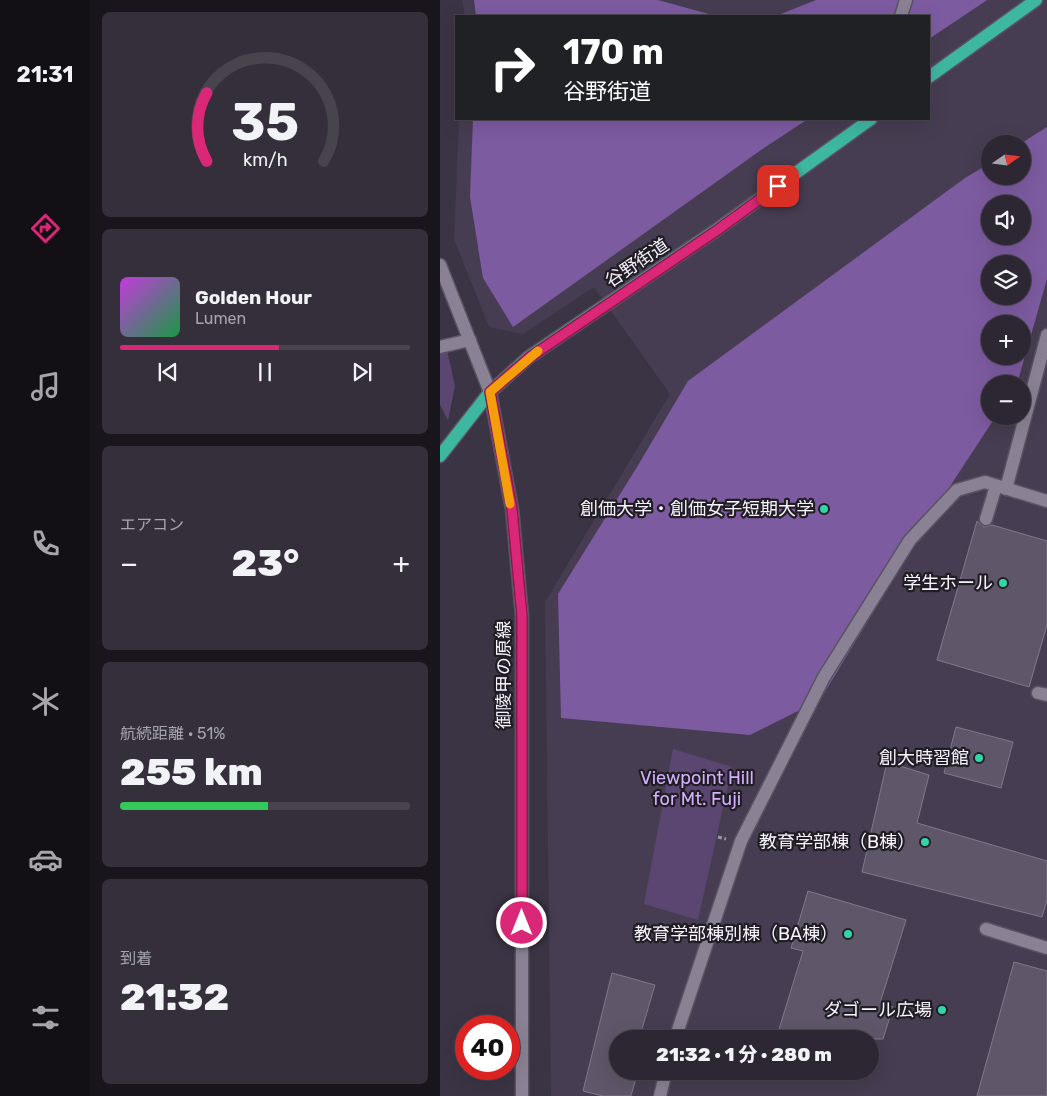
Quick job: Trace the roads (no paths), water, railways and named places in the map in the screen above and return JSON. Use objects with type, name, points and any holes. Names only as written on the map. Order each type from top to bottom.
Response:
[{"type":"main road","points":[[930,77],[1036,0]]},
{"type":"main road","name":"谷野街道","points":[[440,456],[490,392],[530,357],[716,231],[870,120]]},
{"type":"street","points":[[901,15],[906,0]]},
{"type":"street","name":"御陵甲の原線","points":[[440,265],[490,392],[512,509],[522,616],[522,1096]]},
{"type":"street","points":[[986,519],[1001,487],[1047,335]]},
{"type":"street","points":[[440,347],[470,340]]},
{"type":"street","points":[[678,1030],[742,841],[824,678],[910,540],[957,490],[985,482],[1047,502]]},
{"type":"street","points":[[986,929],[1047,948]]},
{"type":"street","points":[[660,1096],[664,1080]]},
{"type":"place","name":"創価大学・創価女子短期大学","points":[[824,509]]},
{"type":"place","name":"学生ホール","points":[[1003,583]]},
{"type":"place","name":"創大時習館","points":[[979,758]]},
{"type":"place","name":"教育学部棟（B棟）","points":[[925,842]]},
{"type":"place","name":"教育学部棟別棟（BA棟）","points":[[848,934]]},
{"type":"place","name":"ダゴール広場","points":[[942,1010]]},
{"type":"park label","name":"Viewpoint Hill for Mt. Fuji","points":[[697,788]]}]
